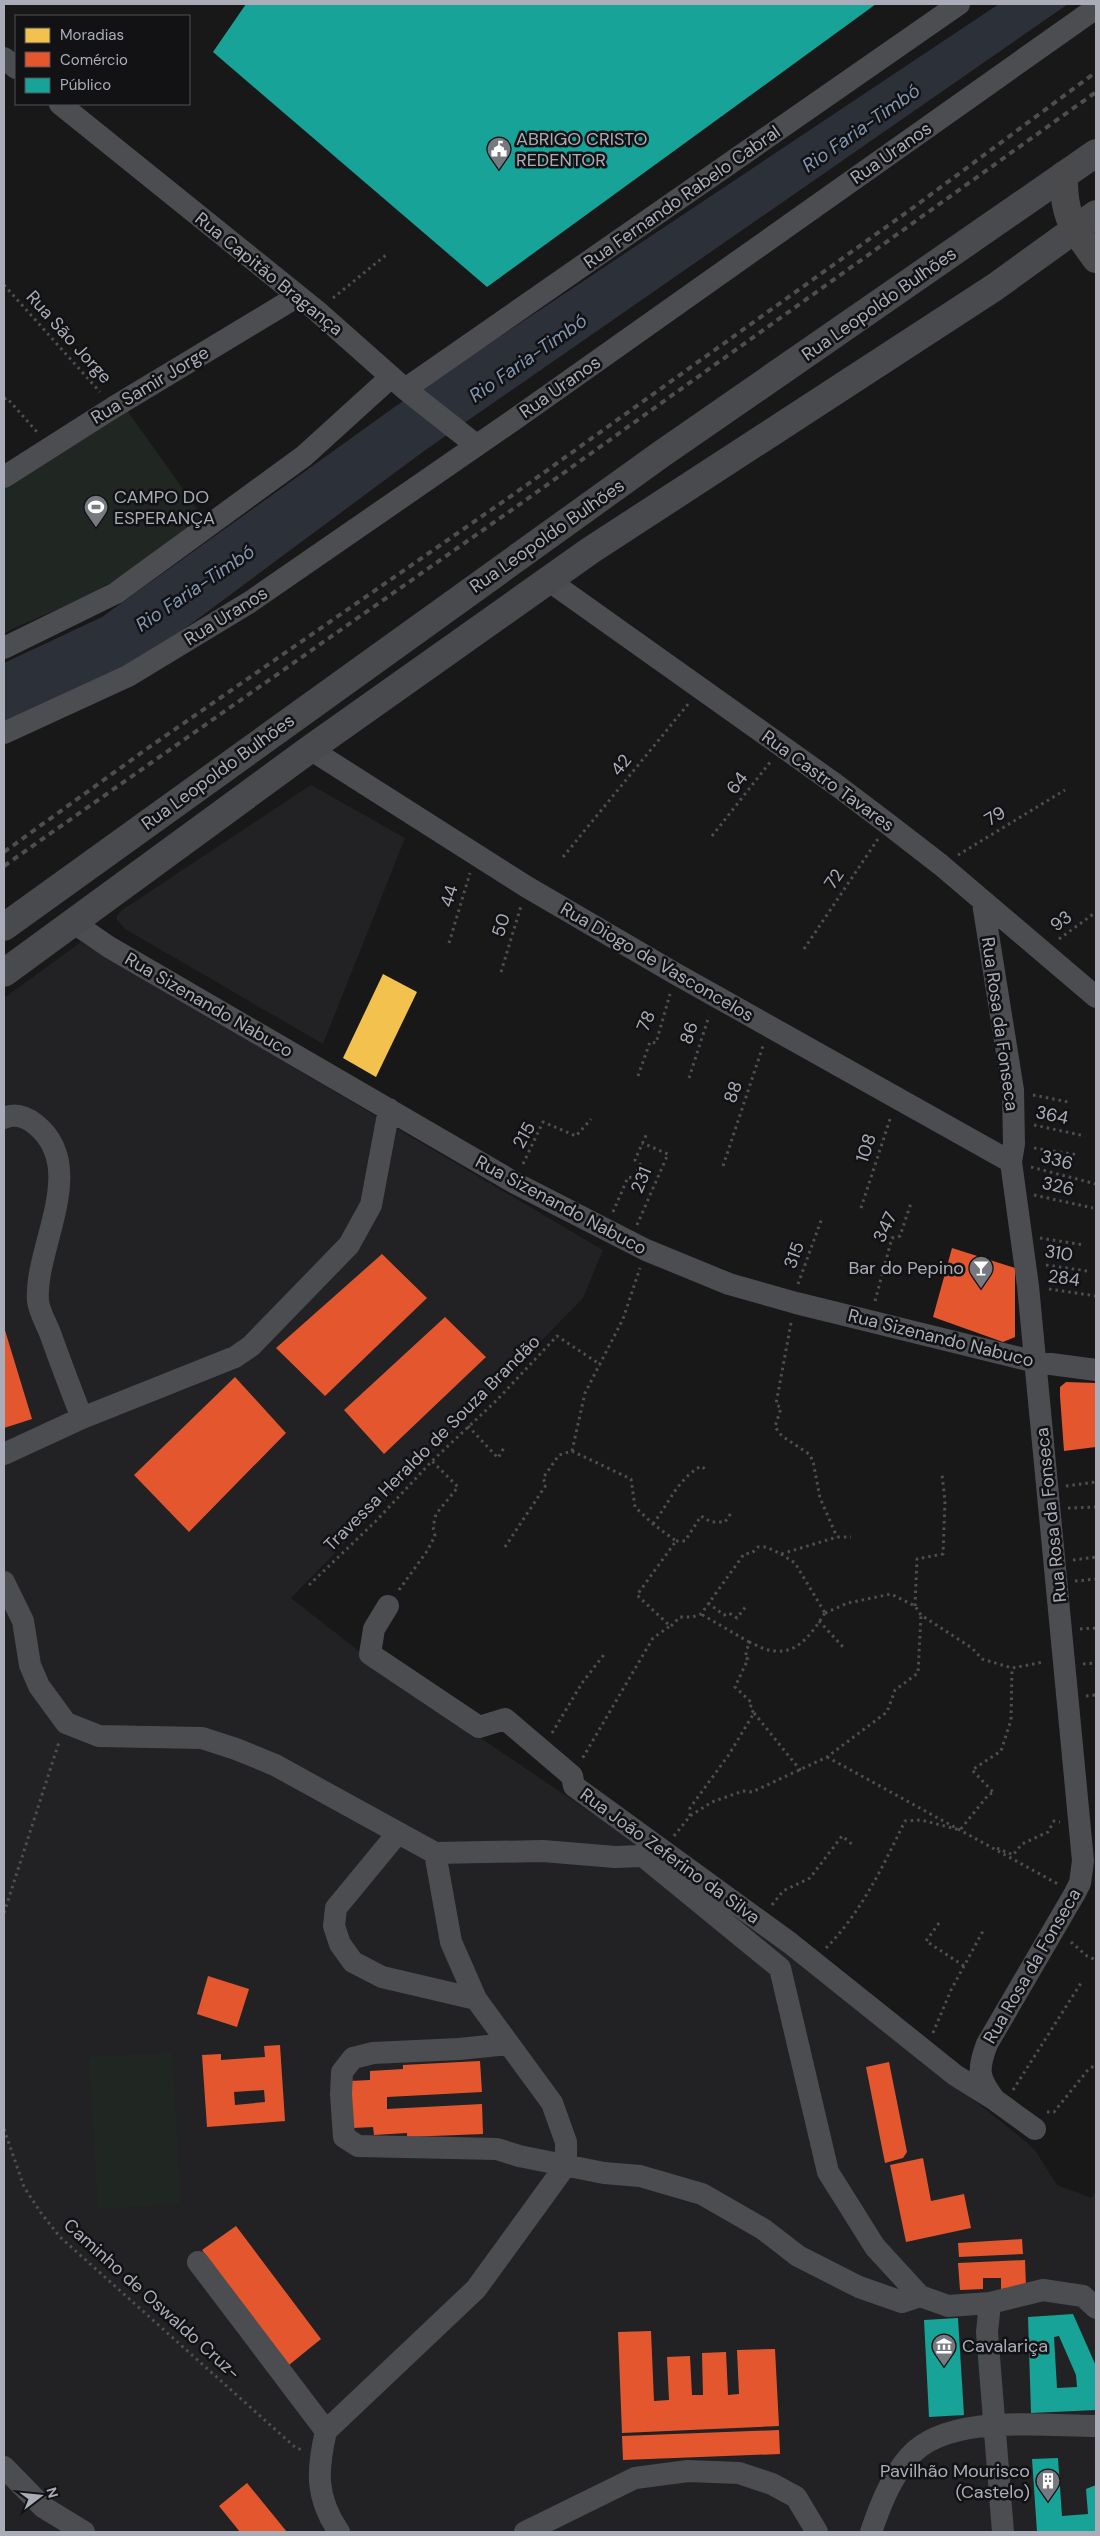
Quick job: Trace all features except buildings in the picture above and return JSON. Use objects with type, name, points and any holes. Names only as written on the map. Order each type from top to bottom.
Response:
[{"type":"highway","points":[[1064,175],[1065,205],[1068,218],[1096,259]]},
{"type":"main road","name":"Rua Leopoldo Bulhões","points":[[4,927],[660,455],[1096,153]]},
{"type":"main road","name":"Rua Leopoldo Bulhões","points":[[4,973],[310,749],[548,580],[995,287],[1096,214]]},
{"type":"main road","points":[[548,580],[547,572],[549,565],[559,552],[625,494],[660,455]]},
{"type":"street","name":"Rua Fernando Rabelo Cabral","points":[[4,648],[116,593],[304,456],[960,4]]},
{"type":"street","name":"Rua Uranos","points":[[4,733],[128,676],[250,602],[468,438],[1096,8]]},
{"type":"street","points":[[4,58],[15,67]]},
{"type":"street","name":"Rua Capitão Bragança","points":[[61,105],[298,296],[403,387],[468,438]]},
{"type":"street","name":"Rua Samir Jorge","points":[[4,477],[114,407],[298,296]]},
{"type":"street","name":"Rua Castro Tavares","points":[[548,580],[888,824],[1096,997]]},
{"type":"street","name":"Rua Diogo de Vasconcelos","points":[[310,749],[476,856],[676,974],[897,1098],[1012,1153]]},
{"type":"street","name":"Rua Rosa da Fonseca","points":[[983,904],[1013,1090],[1012,1153],[1026,1262],[1083,1861],[1080,1883],[1075,1893],[987,2044],[981,2060],[980,2074],[984,2085],[1006,2099]]},
{"type":"street","name":"Rua Sizenando Nabuco","points":[[74,923],[109,948],[514,1183],[605,1231],[638,1246],[729,1284],[794,1302],[1036,1362],[1096,1370]]},
{"type":"street","points":[[4,1454],[82,1418],[211,1367],[251,1346],[349,1245],[361,1227],[371,1206],[389,1109]]},
{"type":"street","points":[[4,1118],[18,1116],[28,1118],[40,1128],[52,1145],[59,1167],[59,1190],[56,1212],[42,1270],[38,1302],[82,1418]]},
{"type":"street","points":[[4,1582],[22,1621],[30,1665],[39,1686],[66,1723],[99,1736],[202,1738],[236,1749],[275,1765],[435,1853],[543,1851],[615,1857],[643,1856],[780,1968],[828,2172],[874,2247],[920,2296],[948,2306],[990,2302],[1044,2290],[1083,2296],[1096,2308]]},
{"type":"street","name":"Rua João Zeferino da Silva","points":[[388,1606],[374,1629],[370,1654],[479,1727],[505,1720],[572,1776],[574,1786],[812,1960],[955,2076],[1006,2099],[1035,2129]]},
{"type":"street","points":[[398,1834],[336,1908],[334,1926],[340,1944],[352,1962],[382,1977],[476,1999]]},
{"type":"street","points":[[339,2532],[331,2520],[319,2486],[321,2453],[326,2431],[476,2288],[566,2165],[566,2142],[552,2103],[476,1999],[451,1942],[435,1853]]},
{"type":"street","points":[[508,2044],[459,2049],[374,2053],[353,2058],[342,2072],[341,2094],[344,2138],[358,2146],[497,2148],[519,2156],[604,2172],[640,2176],[702,2194],[763,2229],[798,2256],[859,2287],[902,2302],[920,2296]]},
{"type":"street","points":[[198,2262],[326,2431]]},
{"type":"street","points":[[990,2302],[987,2332],[1003,2532]]},
{"type":"street","points":[[871,2532],[883,2496],[914,2452],[925,2443],[947,2433],[994,2425],[1096,2426]]},
{"type":"street","points":[[4,2467],[43,2507],[84,2532]]},
{"type":"street","points":[[525,2532],[635,2478],[688,2471],[739,2473],[772,2484],[796,2497],[817,2532]]},
{"type":"path","points":[[316,311],[386,255]]},
{"type":"path","name":"Rua São Jorge","points":[[4,285],[114,407]]},
{"type":"path","points":[[4,399],[7,398],[51,446]]},
{"type":"path","name":"42","points":[[563,858],[700,689]]},
{"type":"path","name":"64","points":[[712,836],[782,747]]},
{"type":"path","name":"79","points":[[940,866],[1065,790]]},
{"type":"path","name":"72","points":[[804,949],[888,824]]},
{"type":"path","name":"44","points":[[449,943],[476,856]]},
{"type":"path","name":"50","points":[[501,972],[527,886]]},
{"type":"path","name":"93","points":[[1043,951],[1096,912]]},
{"type":"path","name":"78","points":[[638,1076],[650,1042],[656,1043],[676,974]]},
{"type":"path","name":"86","points":[[689,1078],[716,997]]},
{"type":"path","name":"88","points":[[722,1166],[769,1026]]},
{"type":"path","points":[[1013,1090],[1068,1102]]},
{"type":"path","name":"108","points":[[861,1208],[897,1098]]},
{"type":"path","name":"215","points":[[514,1183],[543,1122],[576,1136],[591,1119]]},
{"type":"path","name":"364","points":[[1013,1121],[1085,1136]]},
{"type":"path","name":"231","points":[[605,1231],[628,1177],[635,1178],[640,1164],[635,1160],[647,1133]]},
{"type":"path","name":"231","points":[[638,1246],[668,1154],[642,1143]]},
{"type":"path","points":[[1012,1153],[1079,1155]]},
{"type":"path","name":"336","points":[[1012,1153],[1096,1184]]},
{"type":"path","name":"326","points":[[1017,1191],[1092,1208]]},
{"type":"path","name":"347","points":[[869,1321],[892,1238],[900,1236],[911,1203]]},
{"type":"path","name":"315","points":[[822,1218],[794,1302],[777,1387],[776,1404],[781,1408],[775,1427],[782,1436],[809,1454],[814,1461],[820,1498],[837,1537]]},
{"type":"path","points":[[1022,1236],[1084,1245]]},
{"type":"path","points":[[572,1451],[585,1393],[601,1365],[623,1318],[638,1246]]},
{"type":"path","name":"310","points":[[1026,1262],[1087,1271]]},
{"type":"path","name":"284","points":[[1028,1286],[1096,1296]]},
{"type":"path","name":"Travessa Heraldo de Souza Brandão","points":[[309,1585],[376,1521],[432,1460],[497,1400],[557,1336],[601,1365]]},
{"type":"path","points":[[468,1426],[498,1458],[506,1446]]},
{"type":"path","points":[[505,1547],[538,1500],[546,1485],[543,1478],[560,1455],[572,1451],[631,1479],[635,1507],[653,1524],[676,1541],[685,1541],[701,1516],[711,1522],[725,1522],[731,1513]]},
{"type":"path","points":[[388,1606],[427,1551],[435,1536],[433,1527],[436,1514],[458,1487],[432,1460]]},
{"type":"path","points":[[653,1524],[674,1489],[690,1473],[701,1466],[708,1472]]},
{"type":"path","points":[[915,1606],[917,1559],[943,1554],[945,1501],[942,1476]]},
{"type":"path","points":[[1049,1498],[1096,1482]]},
{"type":"path","points":[[1049,1498],[1096,1507]]},
{"type":"path","points":[[780,1554],[837,1537],[851,1537]]},
{"type":"path","points":[[670,1626],[637,1595],[676,1541]]},
{"type":"path","points":[[572,1776],[653,1638],[680,1616],[692,1617],[701,1614],[744,1554],[752,1552],[758,1547],[766,1547],[794,1563],[825,1613]]},
{"type":"path","points":[[701,1614],[749,1642],[774,1652],[796,1648],[825,1613],[848,1602],[891,1594],[915,1606],[921,1615],[972,1648],[982,1659],[1012,1668],[1064,1659]]},
{"type":"path","points":[[708,1603],[724,1614],[730,1613],[737,1618],[747,1605]]},
{"type":"path","points":[[663,1850],[690,1816],[712,1802],[743,1791],[752,1792],[770,1782],[800,1771],[827,1757],[887,1712],[895,1690],[918,1673],[921,1615]]},
{"type":"path","points":[[819,1621],[844,1648]]},
{"type":"path","points":[[749,1642],[745,1658],[748,1659],[735,1687],[752,1703],[750,1708],[800,1771]]},
{"type":"path","points":[[541,1751],[582,1684],[606,1652]]},
{"type":"path","points":[[960,1830],[989,1794],[994,1793],[972,1770],[1001,1751],[1011,1720],[1012,1668]]},
{"type":"path","points":[[690,1816],[690,1808],[728,1756],[754,1713]]},
{"type":"path","points":[[4,1913],[66,1723]]},
{"type":"path","points":[[827,1757],[1075,1893]]},
{"type":"path","points":[[812,1960],[844,1930],[887,1857],[905,1821],[922,1820],[960,1830]]},
{"type":"path","points":[[997,1848],[1012,1855],[1022,1844],[1048,1832],[1054,1821],[1080,1824]]},
{"type":"path","points":[[759,1921],[783,1891],[810,1878],[842,1836],[853,1845]]},
{"type":"path","points":[[939,1923],[926,1941],[964,1966]]},
{"type":"path","points":[[1056,1926],[1087,1956],[1096,1960]]},
{"type":"path","points":[[924,2052],[983,1930]]},
{"type":"path","points":[[1006,2099],[1082,1982]]},
{"type":"path","points":[[1035,2129],[1048,2112],[1054,2112],[1087,2071],[1096,2064]]},
{"type":"path","name":"Caminho de Oswaldo Cruz-","points":[[4,2129],[24,2187],[60,2237],[296,2448],[321,2453]]},
{"type":"shaded area","name":"CAMPO DO ESPERANÇA","points":[[121,402],[203,517],[147,559],[112,582],[4,633],[4,479]]},
{"type":"shaded area","points":[[311,785],[405,838],[323,1044],[125,929],[117,920],[117,915],[125,908]]},
{"type":"shaded area","points":[[81,942],[603,1250],[583,1298],[291,1598],[355,1648],[473,1733],[714,1895],[1018,2135],[1035,2150],[1057,2185],[1092,2198],[1096,2189],[1096,2532],[4,2532],[4,998]]},
{"type":"shaded area","points":[[172,2052],[181,2204],[98,2209],[89,2057]]},
{"type":"water","name":"Rio Faria-Timbó","points":[[999,4],[1068,4],[424,451],[149,655],[4,722],[4,663],[102,617],[396,406]]},
{"type":"railway","points":[[4,852],[148,748],[514,494],[914,207],[1096,72]]},
{"type":"railway","points":[[4,866],[523,502],[1096,92]]},
{"type":"place","name":"ABRIGO CRISTO REDENTOR","points":[[499,170]]},
{"type":"place","name":"CAMPO DO ESPERANÇA","points":[[96,528]]},
{"type":"place","name":"Bar do Pepino","points":[[981,1289]]},
{"type":"place","name":"Cavalariça","points":[[944,2367]]},
{"type":"place","name":"Pavilhão Mourisco (Castelo)","points":[[1048,2502]]}]
